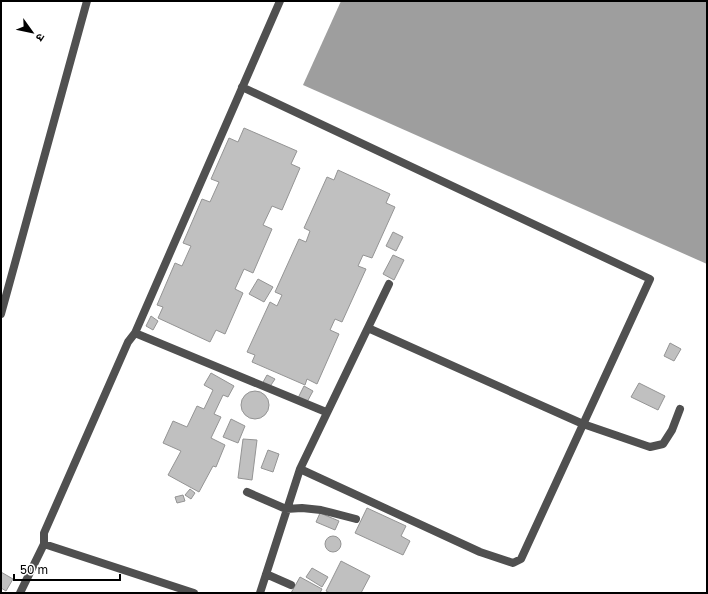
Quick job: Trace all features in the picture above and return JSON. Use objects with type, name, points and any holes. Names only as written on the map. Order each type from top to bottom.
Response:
[{"type":"lane","points":[[1,314],[87,1]]},
{"type":"lane","points":[[20,593],[44,544],[44,534],[128,342],[135,333],[280,1]]},
{"type":"lane","points":[[242,87],[650,279],[521,559],[513,563],[480,552],[300,469]]},
{"type":"lane","points":[[260,593],[286,508],[300,469],[326,412],[389,284]]},
{"type":"lane","points":[[368,328],[583,424],[650,447],[663,444],[672,430],[680,409]]},
{"type":"lane","points":[[135,333],[326,412]]},
{"type":"lane","points":[[247,492],[286,508],[321,510],[356,519]]},
{"type":"lane","points":[[44,544],[194,593]]},
{"type":"lane","points":[[266,574],[291,585]]},
{"type":"shaded area","points":[[341,1],[707,1],[707,264],[303,85]]},
{"type":"building","points":[[244,128],[297,151],[291,164],[300,168],[282,210],[272,206],[263,225],[272,229],[253,273],[244,269],[235,289],[243,293],[225,334],[216,330],[210,342],[158,318],[163,307],[157,305],[175,263],[182,266],[191,246],[183,243],[202,199],[210,202],[219,182],[211,179],[229,138],[238,142]]},
{"type":"building","points":[[338,170],[390,194],[386,203],[395,207],[372,258],[363,255],[358,266],[366,269],[342,322],[335,319],[330,330],[339,334],[317,384],[307,379],[305,385],[252,362],[255,355],[247,352],[270,302],[277,306],[282,295],[275,292],[299,239],[306,242],[310,231],[304,228],[327,177],[334,180]]},
{"type":"building","points":[[393,232],[403,237],[396,251],[386,246]]},
{"type":"building","points":[[393,255],[404,260],[394,280],[383,274]]},
{"type":"building","points":[[258,279],[273,287],[264,302],[249,294]]},
{"type":"building","points":[[151,316],[158,321],[153,330],[146,326]]},
{"type":"building","points":[[670,343],[681,349],[674,361],[664,356]]},
{"type":"building","points":[[211,373],[234,386],[228,397],[223,395],[214,414],[221,417],[211,438],[225,445],[216,467],[213,466],[199,492],[168,475],[181,451],[163,443],[173,421],[187,427],[197,406],[204,409],[213,390],[204,385]]},
{"type":"building","points":[[267,375],[275,379],[269,388],[262,384]]},
{"type":"building","points":[[639,383],[665,396],[658,410],[631,397]]},
{"type":"building","points":[[304,386],[313,391],[307,402],[298,398]]},
{"type":"building","points":[[255,391],[265,395],[269,405],[265,415],[255,419],[245,415],[241,405],[245,395]]},
{"type":"building","points":[[231,419],[245,426],[238,443],[223,437]]},
{"type":"building","points":[[243,439],[257,440],[252,480],[238,478]]},
{"type":"building","points":[[268,450],[279,454],[273,472],[261,468]]},
{"type":"building","points":[[190,489],[195,493],[191,499],[185,495]]},
{"type":"building","points":[[183,495],[185,501],[177,503],[175,497]]},
{"type":"building","points":[[367,508],[406,526],[401,536],[410,541],[403,555],[355,533]]},
{"type":"building","points":[[320,513],[339,521],[335,530],[316,522]]},
{"type":"building","points":[[333,536],[339,538],[341,544],[339,550],[333,552],[327,550],[325,544],[327,538]]},
{"type":"building","points":[[341,561],[370,576],[361,593],[330,593],[326,591]]},
{"type":"building","points":[[312,568],[328,577],[322,587],[306,577]]},
{"type":"building","points":[[1,572],[13,579],[6,591],[1,588]]},
{"type":"building","points":[[300,577],[322,589],[320,593],[291,593]]}]
